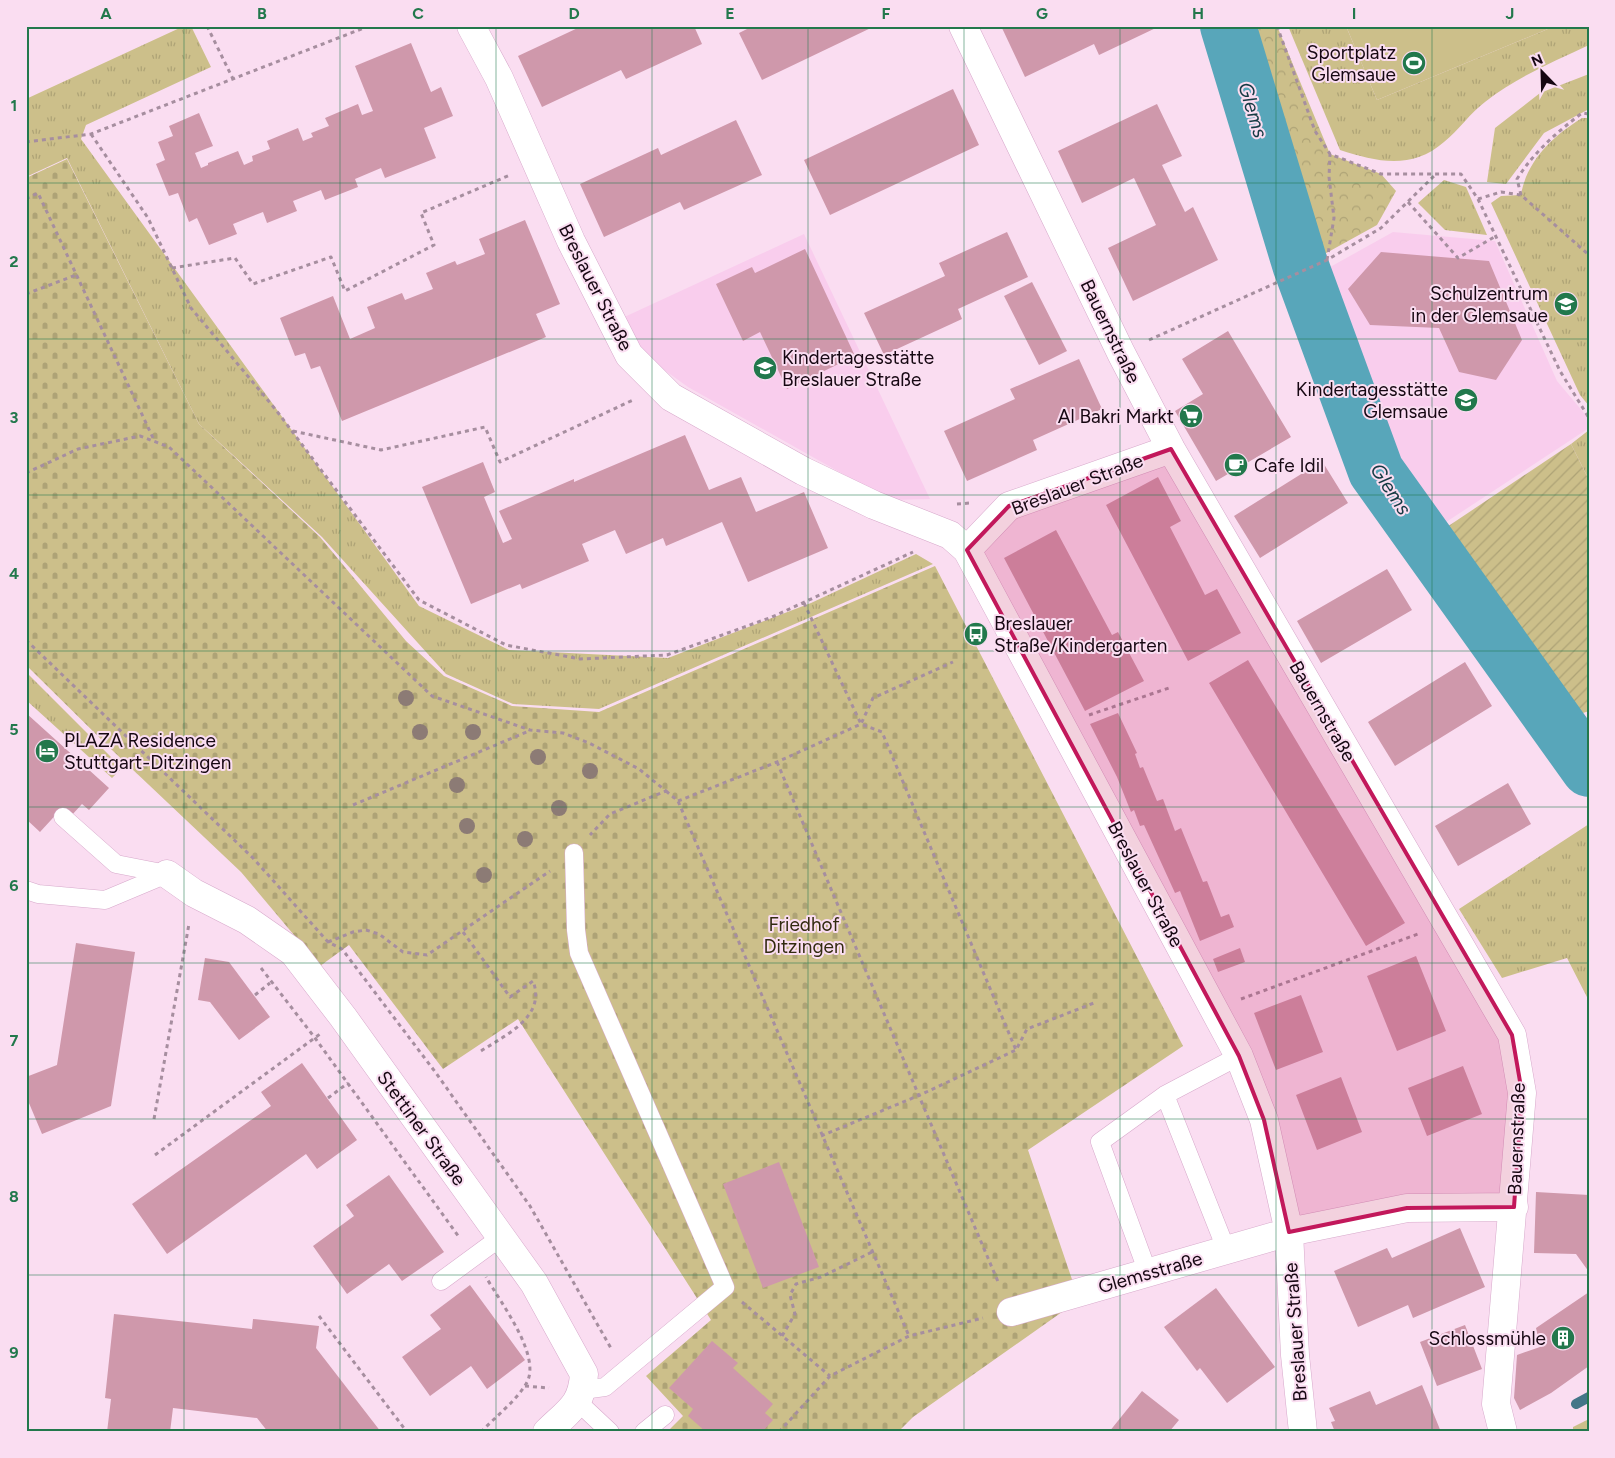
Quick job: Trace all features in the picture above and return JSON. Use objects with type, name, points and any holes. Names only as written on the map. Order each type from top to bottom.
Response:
[{"type":"street","name":"Breslauer Straße","points":[[471,26],[499,78],[571,241],[629,355],[671,397],[803,471],[959,543],[1239,1056],[1264,1120],[1289,1232],[1295,1355],[1303,1432]]},
{"type":"street","name":"Bauernstraße","points":[[963,26],[1121,353],[1171,449],[1512,1035],[1522,1093],[1496,1404],[1503,1432]]},
{"type":"street","name":"Breslauer Straße","points":[[959,543],[1009,506],[1171,449]]},
{"type":"street","name":"Stettiner Straße","points":[[166,874],[194,894],[247,920],[293,952],[534,1283],[584,1374],[581,1396]]},
{"type":"street","points":[[1289,1232],[1407,1208],[1514,1206]]},
{"type":"street","name":"Glemsstraße","points":[[1011,1312],[1289,1232]]},
{"type":"street","points":[[547,1432],[581,1396]]},
{"type":"lane","points":[[63,817],[116,864],[166,874]]},
{"type":"lane","points":[[574,853],[576,930],[579,953],[725,1287],[625,1372],[605,1387],[581,1396],[610,1432]]},
{"type":"lane","points":[[26,890],[38,894],[105,900],[166,874]]},
{"type":"lane","points":[[1148,1273],[1100,1142],[1165,1095],[1239,1056]]},
{"type":"lane","points":[[1165,1095],[1226,1249]]},
{"type":"lane","points":[[441,1281],[501,1237]]},
{"type":"lane","points":[[644,1432],[665,1415]]},
{"type":"path","points":[[207,26],[233,79]]},
{"type":"path","points":[[26,142],[91,134],[369,26]]},
{"type":"path","points":[[1277,26],[1315,131],[1330,154],[1381,174],[1461,174],[1478,199],[1560,371],[1589,418]]},
{"type":"path","points":[[1589,114],[1582,113],[1554,134],[1528,161],[1516,180],[1521,195],[1589,255]]},
{"type":"path","points":[[91,134],[148,218],[191,308],[291,430],[419,600],[506,645],[580,659],[667,655],[772,618],[804,603],[959,543]]},
{"type":"path","points":[[1328,260],[1334,218],[1329,177],[1330,154]]},
{"type":"path","points":[[172,268],[235,258],[253,284],[331,257],[345,291],[434,245],[421,212],[537,164]]},
{"type":"path","points":[[1121,353],[1328,260],[1381,228],[1436,175]]},
{"type":"path","points":[[1478,199],[1501,192],[1521,195]]},
{"type":"path","points":[[26,199],[38,193],[154,441]]},
{"type":"path","points":[[1408,202],[1458,258],[1496,236]]},
{"type":"path","points":[[26,294],[76,275]]},
{"type":"path","points":[[291,430],[381,450],[485,427],[500,462],[661,387]]},
{"type":"path","points":[[26,473],[78,449],[140,436],[169,447],[432,696],[530,730],[563,733],[596,746],[639,769],[678,800],[821,1136],[909,1336]]},
{"type":"path","points":[[804,603],[861,724],[882,732],[1016,1050]]},
{"type":"path","points":[[26,640],[253,858],[328,942],[342,949],[436,1073],[530,1206],[625,1372]]},
{"type":"path","points":[[678,800],[777,762],[861,724],[873,698],[953,662]]},
{"type":"path","points":[[1083,718],[1169,688]]},
{"type":"path","points":[[354,805],[530,730]]},
{"type":"path","points":[[777,762],[1011,1312],[909,1336],[830,1376],[780,1432]]},
{"type":"path","points":[[328,942],[352,932],[366,930],[379,934],[403,952],[427,955],[463,932],[574,853],[610,814],[666,791]]},
{"type":"path","points":[[154,1119],[194,894]]},
{"type":"path","points":[[1240,999],[1446,923]]},
{"type":"path","points":[[463,932],[510,997],[533,981],[536,987],[536,1002],[530,1015],[478,1053]]},
{"type":"path","points":[[256,962],[270,983],[348,1082],[474,1258],[526,1347],[530,1368],[525,1386],[481,1432]]},
{"type":"path","points":[[255,995],[270,983]]},
{"type":"path","points":[[821,1136],[920,1095],[1016,1050],[1027,1028],[1094,1003]]},
{"type":"path","points":[[155,1155],[342,1017]]},
{"type":"path","points":[[328,1098],[348,1082]]},
{"type":"path","points":[[782,1336],[795,1314],[790,1295],[796,1284],[821,1277],[872,1252]]},
{"type":"path","points":[[725,1287],[830,1376]]},
{"type":"path","points":[[319,1316],[407,1432]]},
{"type":"highlighted area","points":[[1171,449],[1512,1035],[1522,1093],[1514,1207],[1407,1208],[1289,1232],[1264,1120],[1239,1056],[967,550],[1009,506]]},
{"type":"shaded area","name":"Kindertagesstätte Glemsaue","points":[[1393,232],[1495,241],[1557,381],[1589,419],[1589,428],[1431,532],[1384,468],[1314,276]]},
{"type":"shaded area","name":"Kindertagesstätte Breslauer Straße","points":[[804,234],[930,499],[889,500],[688,387],[635,349],[620,319]]},
{"type":"green space","points":[[184,26],[191,26],[211,67],[86,125],[81,139],[419,606],[509,650],[668,658],[811,603],[916,554],[933,564],[599,709],[513,704],[446,674],[322,537],[199,424],[67,158],[26,177],[26,99]]},
{"type":"green space","points":[[1207,26],[1277,26],[1330,154],[1381,174],[1396,191],[1377,225],[1290,273]]},
{"type":"green space","points":[[1288,26],[1346,26],[1377,100],[1555,26],[1589,26],[1589,45],[1536,70],[1497,93],[1480,106],[1444,142],[1432,151],[1419,157],[1394,161],[1367,158],[1340,150]]},
{"type":"green space","name":"Sportplatz Glemsaue","points":[[1346,26],[1555,26],[1377,100]]},
{"type":"green space","points":[[1589,74],[1589,109],[1544,133],[1506,184],[1487,182],[1495,128],[1540,93]]},
{"type":"green space","name":"Schulzentrum in der Glemsaue","points":[[1582,118],[1589,118],[1589,406],[1580,395],[1491,203],[1501,196],[1521,195],[1524,182],[1535,160],[1552,141]]},
{"type":"green space","name":"Friedhof Ditzingen","points":[[67,159],[199,424],[320,537],[406,641],[444,676],[512,706],[599,712],[935,566],[1183,1046],[1028,1150],[1079,1300],[913,1417],[898,1432],[667,1432],[683,1416],[646,1376],[711,1320],[518,1019],[443,1069],[349,945],[320,966],[241,872],[112,750],[26,665],[26,178]]},
{"type":"green space","points":[[1444,180],[1466,187],[1487,235],[1445,230],[1418,203]]},
{"type":"green space","points":[[1309,273],[1376,471],[1555,723],[1589,750],[1589,796],[1539,730],[1364,479],[1300,310],[1292,280]]},
{"type":"green space","points":[[1589,430],[1589,480],[1571,444]]},
{"type":"green space","points":[[1571,444],[1589,480],[1589,711],[1577,715],[1523,660],[1432,537]]},
{"type":"green space","points":[[26,672],[122,768],[112,778],[26,700]]},
{"type":"green space","points":[[1589,824],[1589,1001],[1567,958],[1502,978],[1459,909]]},
{"type":"green space","points":[[1589,1419],[1589,1432],[1573,1432],[1573,1427]]},
{"type":"building","points":[[582,26],[694,26],[702,44],[626,79],[621,70],[542,107],[518,56]]},
{"type":"building","points":[[753,26],[875,26],[762,80],[739,33]]},
{"type":"building","points":[[1005,26],[1160,26],[1099,55],[1094,44],[1025,77],[1002,28]]},
{"type":"building","points":[[411,43],[431,92],[441,87],[453,116],[424,128],[436,158],[385,178],[381,168],[355,179],[358,187],[325,200],[321,190],[293,201],[297,211],[267,223],[263,212],[233,224],[237,234],[209,245],[197,218],[189,222],[178,193],[169,196],[156,164],[165,160],[158,142],[173,136],[169,126],[199,113],[213,146],[195,153],[201,168],[208,165],[208,163],[238,151],[244,165],[253,161],[252,156],[270,149],[267,141],[298,128],[303,141],[313,137],[311,133],[329,126],[325,118],[358,104],[362,115],[373,111],[355,66]]},
{"type":"building","points":[[953,89],[979,145],[830,215],[804,160]]},
{"type":"building","points":[[1157,104],[1182,156],[1162,165],[1185,212],[1193,207],[1218,260],[1133,301],[1108,248],[1156,225],[1134,178],[1082,203],[1058,151]]},
{"type":"building","points":[[736,120],[762,175],[684,210],[680,202],[604,237],[580,184],[658,148],[661,155]]},
{"type":"building","points":[[525,220],[560,304],[536,314],[546,337],[342,421],[320,366],[311,369],[305,353],[295,356],[280,318],[333,296],[350,339],[375,328],[367,307],[402,293],[405,300],[433,289],[426,273],[455,261],[457,265],[485,254],[479,239]]},
{"type":"building","points":[[1007,232],[1028,277],[958,309],[962,319],[884,355],[864,313],[945,276],[939,263]]},
{"type":"building","points":[[805,249],[855,356],[787,389],[760,332],[743,341],[716,284],[752,267],[755,273]]},
{"type":"building","points":[[1381,252],[1489,261],[1522,340],[1496,380],[1459,372],[1439,328],[1370,325],[1348,289]]},
{"type":"building","points":[[1032,282],[1067,351],[1039,365],[1004,296]]},
{"type":"building","points":[[1228,331],[1291,437],[1216,481],[1175,411],[1203,394],[1182,359]]},
{"type":"building","points":[[1079,359],[1102,409],[1033,440],[1037,450],[967,481],[944,431],[1015,399],[1010,389]]},
{"type":"building","points":[[685,435],[709,490],[741,477],[756,512],[804,492],[828,548],[748,582],[722,522],[666,546],[663,538],[626,554],[615,530],[582,544],[589,561],[522,589],[520,584],[471,604],[422,487],[483,462],[495,492],[484,497],[503,543],[512,539],[499,511],[574,479],[574,482]]},
{"type":"building","points":[[1322,461],[1348,503],[1260,558],[1234,516]]},
{"type":"building","points":[[1158,477],[1181,521],[1170,527],[1205,595],[1217,589],[1241,633],[1188,661],[1106,505]]},
{"type":"building","points":[[1056,530],[1112,635],[1118,632],[1144,681],[1085,711],[1004,558]]},
{"type":"building","points":[[1387,569],[1412,610],[1321,663],[1297,621]]},
{"type":"building","points":[[1248,660],[1405,923],[1366,946],[1209,683]]},
{"type":"building","points":[[1465,662],[1492,706],[1395,766],[1368,722]]},
{"type":"building","name":"PLAZA Residence Stuttgart-Ditzingen","points":[[26,713],[109,788],[89,810],[82,804],[71,816],[62,808],[40,832],[26,819]]},
{"type":"building","points":[[1118,713],[1137,753],[1135,754],[1140,768],[1143,767],[1157,801],[1163,799],[1175,831],[1181,828],[1203,882],[1207,881],[1221,917],[1229,914],[1234,927],[1200,941],[1180,891],[1175,893],[1144,825],[1140,826],[1134,810],[1131,812],[1117,777],[1090,724]]},
{"type":"building","points":[[1508,783],[1531,824],[1458,866],[1435,826]]},
{"type":"building","points":[[76,943],[135,952],[111,1106],[42,1134],[26,1096],[26,1077],[57,1065]]},
{"type":"building","points":[[1240,948],[1245,962],[1218,972],[1213,959]]},
{"type":"building","points":[[1416,956],[1446,1031],[1397,1051],[1367,976]]},
{"type":"building","points":[[205,958],[229,962],[270,1017],[239,1040],[210,1002],[198,1000]]},
{"type":"building","points":[[1301,995],[1323,1052],[1276,1070],[1254,1013]]},
{"type":"building","points":[[302,1063],[357,1140],[317,1169],[306,1154],[167,1254],[132,1204],[271,1106],[261,1092]]},
{"type":"building","points":[[1463,1066],[1482,1114],[1427,1136],[1408,1088]]},
{"type":"building","points":[[1341,1077],[1362,1132],[1317,1150],[1296,1095]]},
{"type":"building","points":[[779,1162],[819,1267],[763,1288],[723,1184]]},
{"type":"building","points":[[389,1175],[444,1252],[402,1281],[389,1264],[347,1294],[313,1246],[354,1216],[346,1205]]},
{"type":"building","points":[[1536,1192],[1589,1195],[1589,1272],[1576,1254],[1534,1253]]},
{"type":"building","points":[[1460,1228],[1485,1287],[1413,1318],[1408,1305],[1358,1327],[1334,1271],[1387,1248],[1392,1258]]},
{"type":"building","points":[[470,1285],[525,1360],[487,1389],[471,1366],[430,1396],[402,1357],[441,1329],[430,1315]]},
{"type":"building","points":[[1216,1288],[1275,1367],[1227,1403],[1200,1368],[1197,1371],[1164,1327]]},
{"type":"building","name":"Schlossmühle","points":[[1589,1292],[1589,1366],[1551,1393],[1520,1410],[1514,1398],[1517,1355],[1540,1347],[1536,1328]]},
{"type":"building","points":[[114,1314],[252,1329],[253,1319],[319,1326],[316,1348],[381,1432],[268,1432],[257,1418],[173,1408],[170,1432],[107,1432],[111,1399],[105,1398]]},
{"type":"building","points":[[1465,1325],[1482,1369],[1437,1386],[1420,1342]]},
{"type":"building","points":[[712,1341],[738,1363],[733,1368],[773,1404],[765,1413],[773,1420],[762,1432],[706,1432],[688,1416],[693,1409],[669,1388]]},
{"type":"building","points":[[1422,1385],[1441,1432],[1335,1432],[1331,1422],[1335,1421],[1329,1408],[1370,1391],[1376,1405]]},
{"type":"building","points":[[1142,1391],[1179,1420],[1169,1432],[1109,1432]]},
{"type":"waterway","name":"Glems","points":[[1228,26],[1300,264],[1376,471],[1589,769]]},
{"type":"waterway","points":[[1555,723],[1589,750]]},
{"type":"waterway","points":[[1576,1404],[1589,1397]]},
{"type":"place","name":"Sportplatz Glemsaue","points":[[1414,63]]},
{"type":"place","name":"Schulzentrum in der Glemsaue","points":[[1566,304]]},
{"type":"place","name":"Kindertagesstätte Breslauer Straße","points":[[765,368]]},
{"type":"place","name":"Kindertagesstätte Glemsaue","points":[[1466,400]]},
{"type":"place","name":"Al Bakri Markt","points":[[1191,416]]},
{"type":"place","name":"Cafe Idil","points":[[1236,465]]},
{"type":"place","name":"Breslauer Straße/Kindergarten","points":[[976,634]]},
{"type":"place","name":"PLAZA Residence Stuttgart-Ditzingen","points":[[47,751]]},
{"type":"place","name":"Schlossmühle","points":[[1563,1338]]}]
